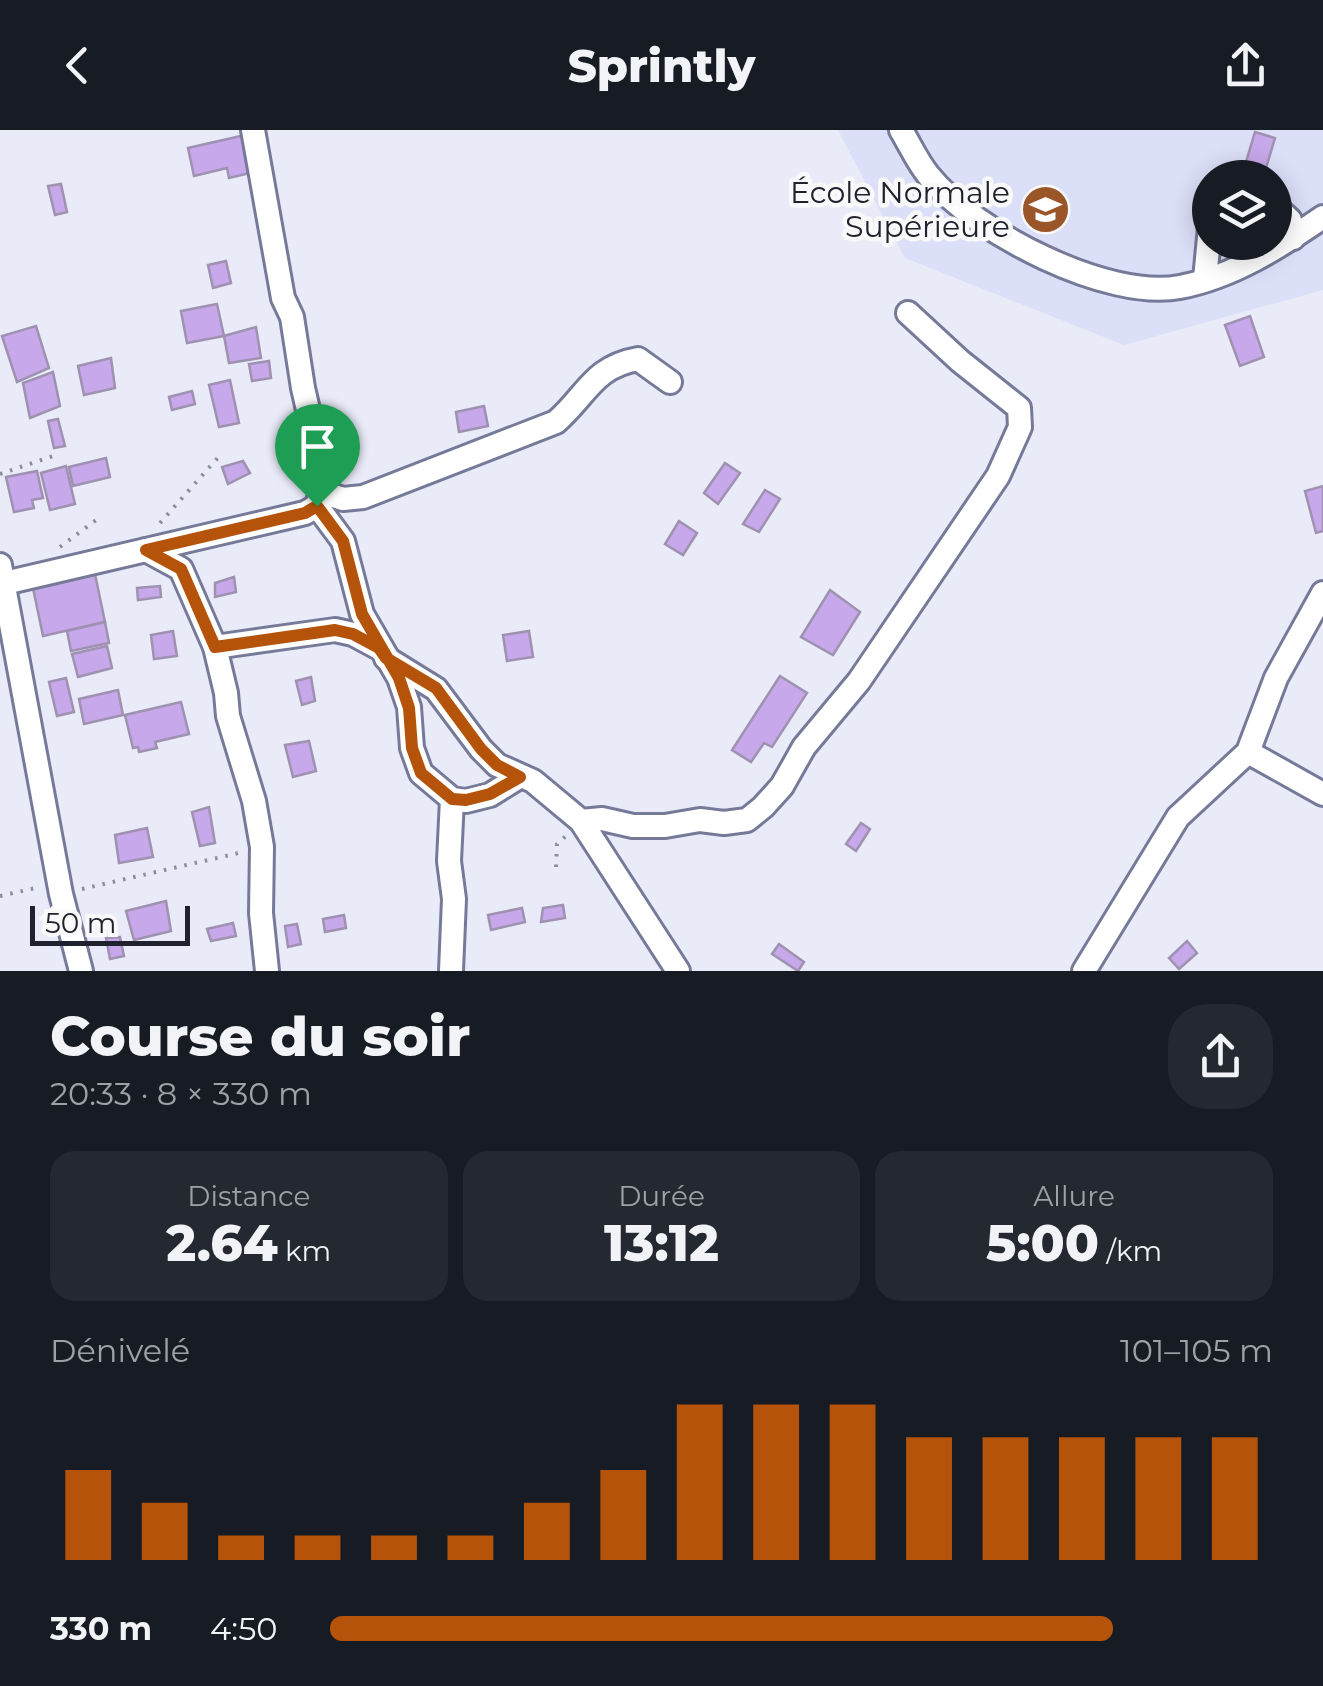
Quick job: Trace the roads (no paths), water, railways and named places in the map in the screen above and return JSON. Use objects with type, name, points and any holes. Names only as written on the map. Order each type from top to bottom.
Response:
[{"type":"street","points":[[82,971],[60,887],[1,578],[305,513],[320,499],[324,479],[292,317],[283,298],[253,130]]},
{"type":"street","points":[[902,130],[929,176],[988,229],[1054,262],[1134,289],[1179,288],[1246,266],[1323,217]]},
{"type":"street","points":[[1292,232],[1293,238]]},
{"type":"street","points":[[1205,279],[1207,260]]},
{"type":"street","points":[[581,821],[602,819],[634,826],[700,820],[724,823],[747,820],[764,807],[782,786],[804,747],[859,681],[998,476],[1020,427],[1019,408],[908,313]]},
{"type":"street","points":[[320,499],[363,497],[556,422],[576,405],[596,376],[618,363],[638,359],[670,382]]},
{"type":"street","points":[[320,499],[343,541],[362,614],[399,678],[409,708],[412,748],[421,773],[452,799],[466,800],[490,794],[520,777]]},
{"type":"street","points":[[146,550],[181,569],[215,647],[228,716],[254,801],[262,847],[261,913],[267,971]]},
{"type":"street","points":[[1084,971],[1178,817],[1248,752],[1276,678],[1323,593]]},
{"type":"street","points":[[215,647],[335,630],[353,634],[436,688],[497,765],[533,781],[581,821],[678,971]]},
{"type":"street","points":[[1248,752],[1323,794]]},
{"type":"street","points":[[451,971],[452,799]]},
{"type":"place","name":"École Normale Supérieure","points":[[1045,210]]}]
